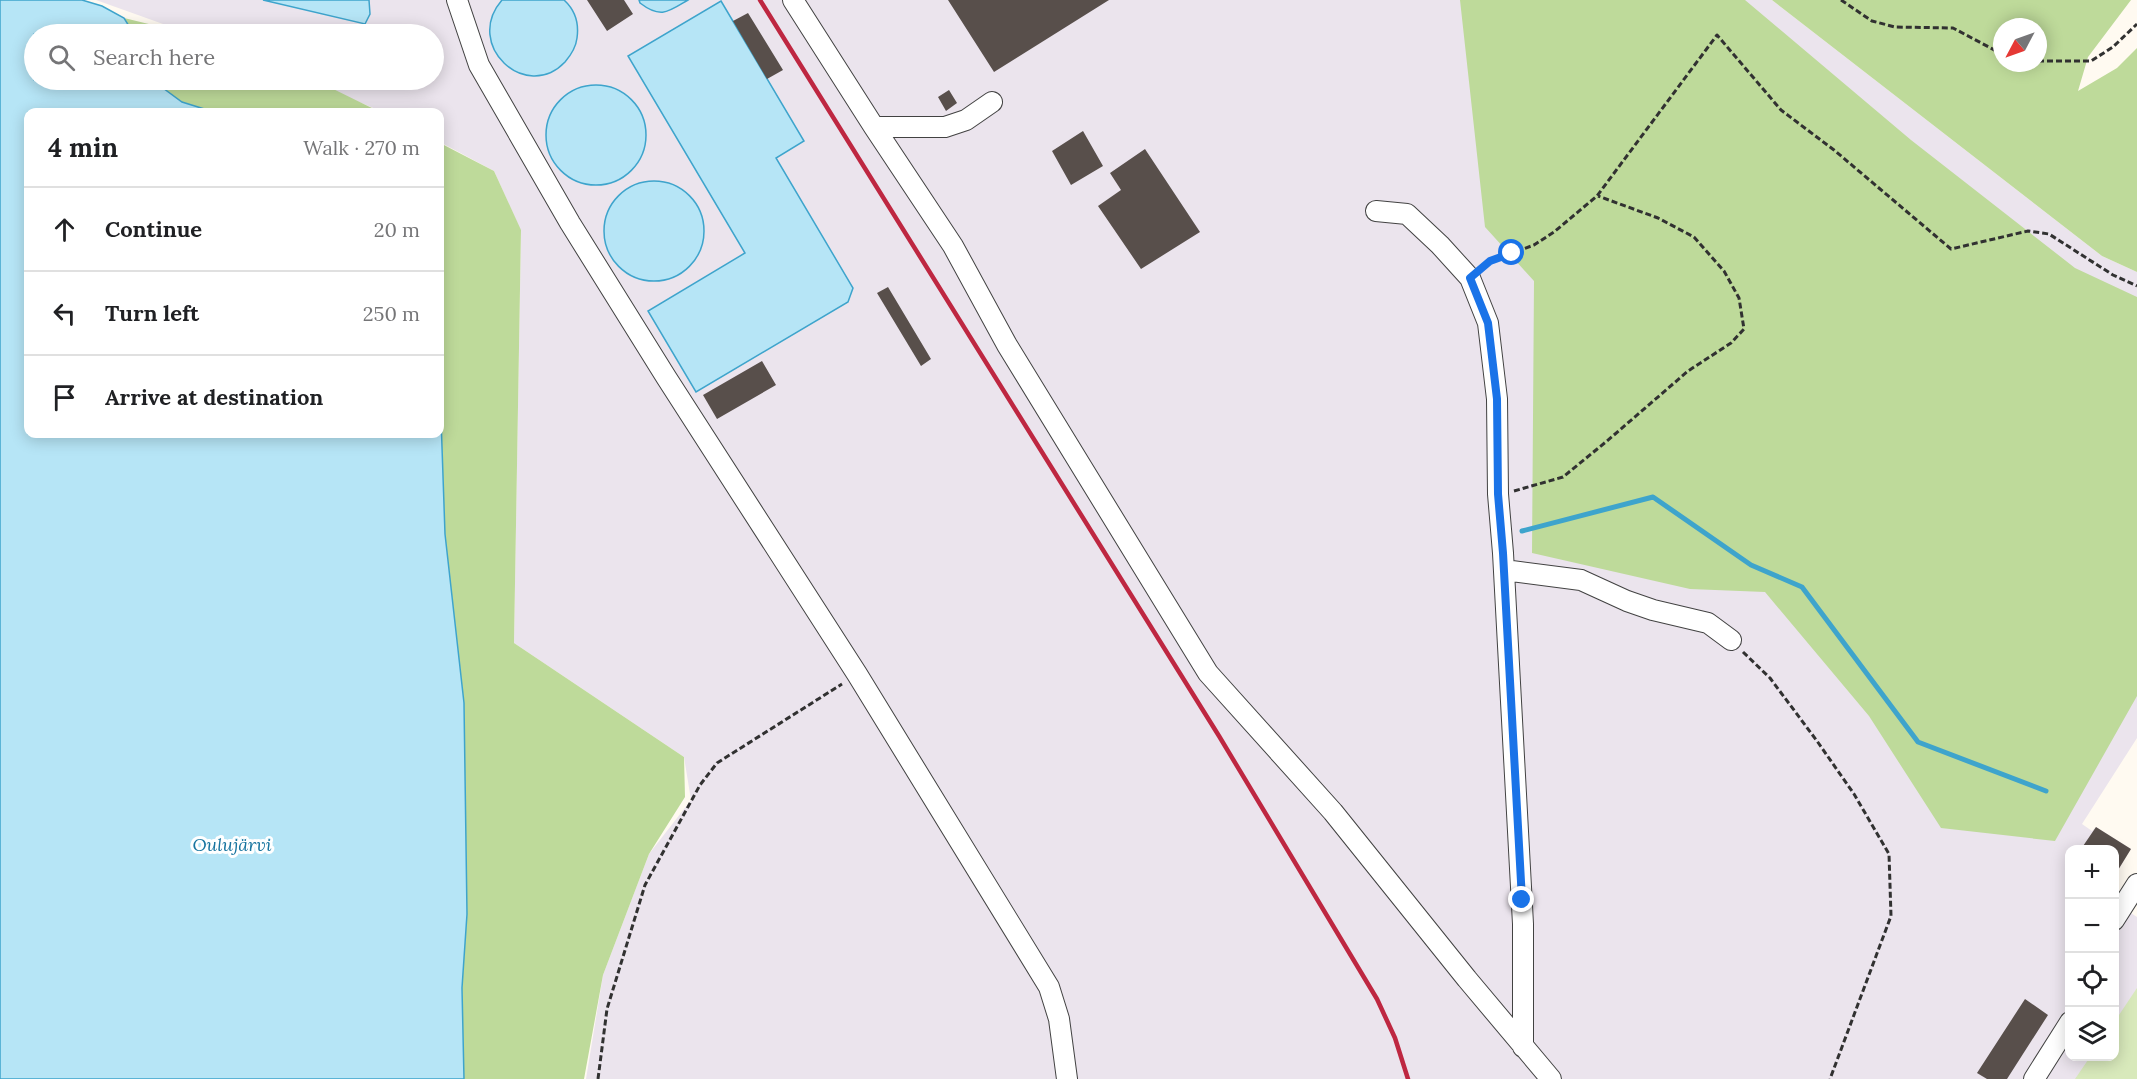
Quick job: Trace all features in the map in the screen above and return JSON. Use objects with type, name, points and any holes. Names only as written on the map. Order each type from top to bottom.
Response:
[{"type":"street","points":[[457,0],[479,65],[570,223],[857,674],[1049,987],[1059,1019],[1067,1079]]},
{"type":"street","points":[[794,0],[953,246],[1006,345],[1209,673],[1333,812],[1551,1079]]},
{"type":"street","points":[[874,127],[945,127],[966,120],[992,102]]},
{"type":"street","points":[[1376,211],[1407,214],[1440,245],[1470,278],[1488,323],[1497,399],[1498,494],[1523,924],[1523,1047]]},
{"type":"street","points":[[1504,570],[1581,580],[1653,610],[1708,623],[1731,640]]},
{"type":"street","points":[[2119,913],[2137,884]]},
{"type":"street","points":[[2034,1079],[2065,1030]]},
{"type":"path","points":[[1841,0],[1872,21],[1895,27],[1953,28],[1993,49]]},
{"type":"path","points":[[2047,61],[2091,61],[2113,47],[2137,24]]},
{"type":"path","points":[[1470,278],[1490,261],[1534,245],[1554,232],[1597,196],[1718,35],[1781,110],[1834,150],[1951,249],[2028,231],[2049,234],[2113,275],[2137,286]]},
{"type":"path","points":[[1498,494],[1563,477],[1688,370],[1731,344],[1744,329],[1739,298],[1724,271],[1694,237],[1658,218],[1597,196]]},
{"type":"path","points":[[1731,640],[1770,678],[1854,794],[1889,854],[1892,916],[1830,1079]]},
{"type":"path","points":[[598,1079],[607,1010],[645,885],[700,785],[717,764],[857,674]]},
{"type":"shaded area","points":[[96,0],[1772,0],[2102,256],[2137,272],[2137,738],[2082,824],[2092,831],[2096,827],[2131,849],[2119,868],[2119,845],[2065,845],[2065,1061],[2119,1061],[2119,906],[2137,917],[2137,1079],[586,1079],[603,975],[649,854],[691,800],[684,757],[514,643],[521,231],[494,171],[444,144],[444,108],[373,108],[330,90],[444,90],[444,24],[163,24]]},
{"type":"green space","points":[[1460,0],[1745,0],[1911,140],[2075,268],[2137,297],[2137,696],[2055,841],[1941,828],[1869,716],[1765,592],[1690,589],[1532,553],[1534,281],[1485,227]]},
{"type":"green space","points":[[1772,0],[2131,0],[2088,57],[2078,91],[2117,68],[2137,48],[2137,272],[2102,256]]},
{"type":"green space","points":[[124,18],[149,24],[128,24]]},
{"type":"green space","points":[[166,90],[335,90],[372,108],[201,108],[182,102]]},
{"type":"green space","points":[[444,145],[494,171],[521,230],[514,643],[684,757],[685,797],[649,854],[603,975],[584,1079],[464,1079],[462,988],[467,914],[464,703],[445,534],[442,438],[444,438]]},
{"type":"green space","points":[[2137,988],[2137,1079],[2075,1079],[2087,1061],[2119,1061],[2119,1015]]},
{"type":"water","name":"Oulujärvi","points":[[0,0],[82,0],[102,6],[124,18],[128,24],[24,24],[24,90],[166,90],[182,102],[201,108],[24,108],[24,438],[442,438],[445,534],[464,703],[467,914],[462,988],[464,1079],[0,1079]]},
{"type":"water","points":[[263,0],[369,0],[370,14],[365,24]]},
{"type":"water","points":[[502,0],[564,0],[577,22],[574,48],[565,62],[549,73],[533,76],[518,72],[504,63],[495,50],[490,34],[492,17]]},
{"type":"water","points":[[639,0],[688,0],[670,10],[659,12],[647,8]]},
{"type":"water","points":[[721,1],[804,141],[776,158],[853,288],[848,302],[696,392],[648,311],[745,253],[628,56]]},
{"type":"water","points":[[596,85],[624,93],[638,107],[646,135],[638,163],[624,177],[596,185],[568,177],[554,163],[546,135],[554,107],[568,93]]},
{"type":"water","points":[[654,181],[682,189],[696,203],[704,231],[696,259],[682,273],[654,281],[626,273],[612,259],[604,231],[612,203],[626,189]]},
{"type":"building","points":[[587,0],[624,0],[633,14],[607,31]]},
{"type":"building","points":[[948,0],[1109,0],[994,72]]},
{"type":"building","points":[[748,13],[783,70],[767,79],[733,21]]},
{"type":"building","points":[[949,90],[957,103],[946,111],[938,97]]},
{"type":"building","points":[[1083,131],[1103,166],[1071,185],[1052,151]]},
{"type":"building","points":[[1145,149],[1200,232],[1141,269],[1098,206],[1121,190],[1110,173]]},
{"type":"building","points":[[888,287],[931,359],[921,366],[877,293]]},
{"type":"building","points":[[762,361],[776,385],[717,419],[703,395]]},
{"type":"building","points":[[2096,827],[2131,849],[2119,868],[2119,845],[2084,845]]},
{"type":"building","points":[[2025,999],[2048,1015],[2007,1079],[1987,1079],[1977,1073]]},
{"type":"waterway","points":[[1522,531],[1653,497],[1751,565],[1802,587],[1918,742],[2046,791]]},
{"type":"railway","points":[[760,0],[1219,736],[1377,999],[1395,1038],[1408,1079]]},
{"type":"route","points":[[1512,253],[1490,261],[1470,278],[1488,323],[1497,399],[1498,494],[1522,900]]}]
